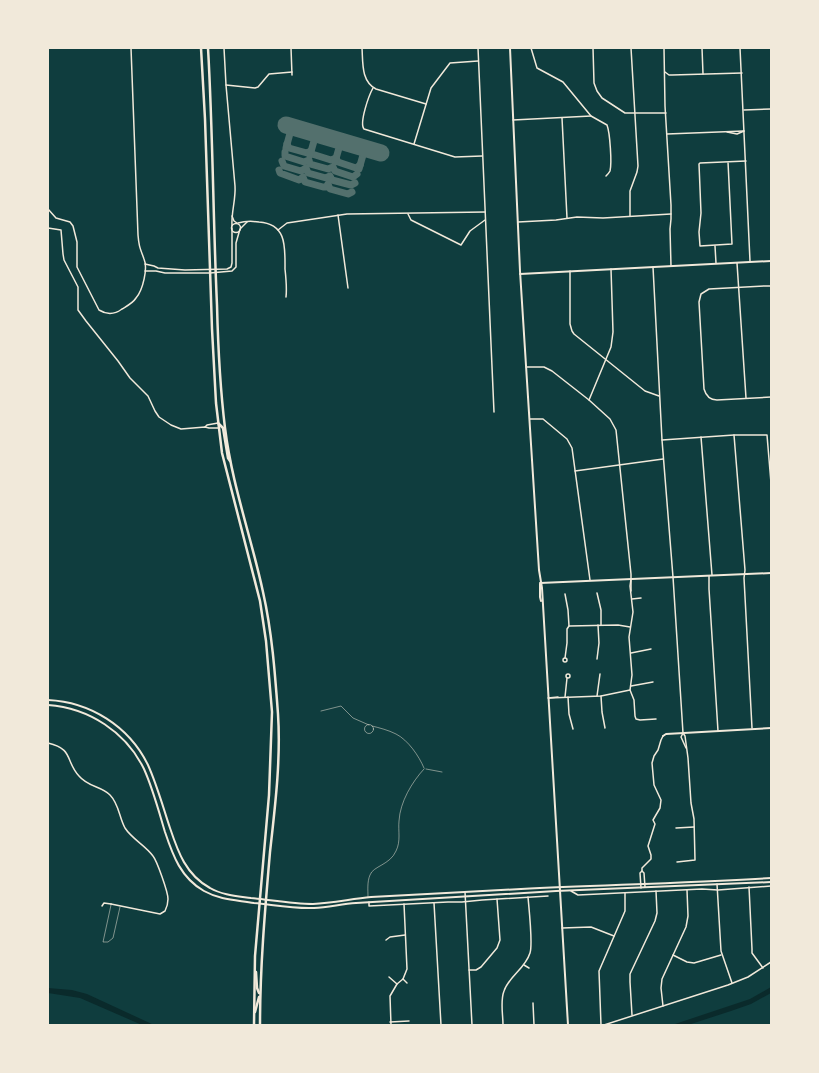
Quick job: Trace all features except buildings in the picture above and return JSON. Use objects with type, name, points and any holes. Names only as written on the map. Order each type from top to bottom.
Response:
[{"type":"main road","points":[[201,48],[205,119],[214,380],[218,423],[222,453],[258,595],[263,623],[272,712],[271,762],[255,966],[254,1025]]},
{"type":"main road","points":[[208,48],[212,119],[215,271],[221,394],[230,461],[238,499],[257,563],[263,591],[274,666],[278,726],[278,765],[266,899],[260,994],[260,1025]]},
{"type":"main road","points":[[510,48],[520,274],[540,583],[542,593],[568,1025]]},
{"type":"main road","points":[[520,274],[771,261]]},
{"type":"main road","points":[[218,423],[223,428],[228,458],[230,461]]},
{"type":"main road","points":[[540,583],[771,573]]},
{"type":"main road","points":[[48,700],[73,703],[94,711],[115,724],[132,740],[141,752],[150,769],[179,856],[195,878],[211,889],[221,893],[296,903],[324,903],[368,898],[465,892],[771,878]]},
{"type":"main road","points":[[48,705],[69,708],[82,712],[96,719],[115,732],[131,749],[146,774],[174,858],[180,869],[190,880],[204,891],[216,896],[299,908],[325,907],[369,902],[560,891],[771,882]]},
{"type":"main road","points":[[663,736],[666,734],[771,728]]},
{"type":"main road","points":[[324,903],[325,907]]},
{"type":"main road","points":[[254,1019],[260,994],[257,988],[255,966]]},
{"type":"street","points":[[48,209],[56,218],[70,222],[73,226],[77,242],[77,267],[99,310],[105,314],[112,314],[131,303],[138,296],[145,271],[145,264],[139,247],[138,235],[131,48]]},
{"type":"street","points":[[215,271],[231,267],[232,216],[235,186],[224,48]]},
{"type":"street","points":[[291,48],[292,75]]},
{"type":"street","points":[[362,48],[364,75],[368,83],[373,88],[426,104]]},
{"type":"street","points":[[478,48],[494,412]]},
{"type":"street","points":[[531,48],[537,68],[563,82],[591,116],[608,127],[610,165],[609,172],[606,176]]},
{"type":"street","points":[[592,48],[594,77],[597,91],[602,98],[622,112],[634,114],[666,113]]},
{"type":"street","points":[[630,216],[630,191],[638,168],[631,48]]},
{"type":"street","points":[[664,48],[671,214],[671,266]]},
{"type":"street","points":[[702,48],[703,74]]},
{"type":"street","points":[[740,48],[750,262]]},
{"type":"street","points":[[414,144],[431,88],[450,63],[479,61]]},
{"type":"street","points":[[226,85],[257,87],[269,74],[292,72]]},
{"type":"street","points":[[665,72],[668,75],[742,73]]},
{"type":"street","points":[[373,88],[370,93],[362,124],[364,129],[455,157],[482,156]]},
{"type":"street","points":[[744,110],[771,109]]},
{"type":"street","points":[[513,120],[591,116]]},
{"type":"street","points":[[562,118],[567,218]]},
{"type":"street","points":[[667,134],[726,132],[734,132],[737,134],[744,131]]},
{"type":"street","points":[[728,162],[732,244],[700,246],[699,232],[701,213],[699,164],[728,162],[746,161]]},
{"type":"street","points":[[278,230],[287,224],[347,214],[485,212]]},
{"type":"street","points":[[408,213],[411,220],[462,245],[470,231],[485,220]]},
{"type":"street","points":[[518,222],[567,218],[671,214]]},
{"type":"street","points":[[145,264],[163,269],[173,268],[230,272],[236,267],[236,243],[240,229],[240,225],[234,221],[232,216]]},
{"type":"street","points":[[338,216],[348,288]]},
{"type":"street","points":[[232,227],[234,224],[247,222],[269,224],[278,230],[283,239],[284,245],[286,297]]},
{"type":"street","points":[[232,227],[236,232],[247,222]]},
{"type":"street","points":[[48,228],[61,230],[64,260],[78,287],[78,306],[81,315],[130,378],[148,396],[159,417],[171,425],[181,428],[219,428]]},
{"type":"street","points":[[715,246],[716,264]]},
{"type":"street","points":[[737,262],[746,398]]},
{"type":"street","points":[[653,267],[659,396],[673,577],[683,733],[682,737],[688,758],[694,827],[694,860],[677,862]]},
{"type":"street","points":[[589,400],[611,347],[613,332],[611,269]]},
{"type":"street","points":[[145,271],[165,273],[210,271]]},
{"type":"street","points":[[570,271],[570,324],[574,334],[645,392],[659,396]]},
{"type":"street","points":[[771,286],[709,289],[703,292],[700,296],[699,302],[704,389],[709,398],[717,400],[771,397]]},
{"type":"street","points":[[526,367],[544,367],[552,371],[589,400],[610,419],[616,430],[633,612],[629,637],[632,675],[630,690],[634,700],[636,719],[656,719]]},
{"type":"street","points":[[530,418],[543,419],[567,439],[572,448],[590,581]]},
{"type":"street","points":[[205,427],[207,424],[218,423]]},
{"type":"street","points":[[662,440],[734,435],[767,435],[771,483]]},
{"type":"street","points":[[734,435],[737,486],[741,508],[752,729]]},
{"type":"street","points":[[701,437],[711,576],[709,589],[718,731]]},
{"type":"street","points":[[575,471],[663,459]]},
{"type":"street","points":[[597,593],[601,610],[601,625]]},
{"type":"street","points":[[565,594],[569,626],[566,631],[567,643],[565,658]]},
{"type":"street","points":[[632,599],[641,598]]},
{"type":"street","points":[[569,626],[618,624],[630,627]]},
{"type":"street","points":[[597,659],[599,643],[598,625]]},
{"type":"street","points":[[631,653],[651,649]]},
{"type":"street","points":[[597,696],[600,674]]},
{"type":"street","points":[[565,697],[567,678]]},
{"type":"street","points":[[631,686],[653,682]]},
{"type":"street","points":[[548,698],[601,696],[630,690]]},
{"type":"street","points":[[601,696],[605,728]]},
{"type":"street","points":[[568,697],[569,714],[573,729]]},
{"type":"street","points":[[641,888],[640,873],[642,868],[651,859],[648,846],[655,824],[653,820],[660,808],[661,800],[654,785],[652,764],[663,736]]},
{"type":"street","points":[[48,742],[57,745],[64,750],[68,755],[75,771],[83,780],[91,786],[106,792],[111,796],[116,804],[124,827],[155,860],[168,897],[167,906],[164,912],[160,914],[104,903],[102,906]]},
{"type":"street","points":[[676,828],[694,827]]},
{"type":"street","points":[[642,871],[644,873],[645,888]]},
{"type":"street","points":[[717,884],[721,955],[732,983]]},
{"type":"street","points":[[570,891],[576,895],[583,895],[702,889],[718,890],[771,886]]},
{"type":"street","points":[[749,887],[752,949],[754,955],[763,968]]},
{"type":"street","points":[[663,1006],[661,988],[662,979],[686,927],[688,916],[687,890]]},
{"type":"street","points":[[632,1016],[630,974],[655,921],[657,913],[656,891]]},
{"type":"street","points":[[465,892],[472,1025]]},
{"type":"street","points":[[625,892],[625,911],[599,971],[602,1025],[732,983],[763,968],[771,962]]},
{"type":"street","points":[[369,902],[369,906],[434,902],[466,902],[548,896]]},
{"type":"street","points":[[503,1025],[502,1000],[504,991],[509,982],[524,965],[531,949],[528,897]]},
{"type":"street","points":[[469,970],[476,970],[481,967],[498,946],[500,940],[497,899]]},
{"type":"street","points":[[434,902],[441,1025]]},
{"type":"street","points":[[404,904],[407,969],[390,996],[390,1024],[409,1021]]},
{"type":"street","points":[[562,928],[588,926],[595,927],[614,936]]},
{"type":"street","points":[[386,940],[390,937],[405,935]]},
{"type":"street","points":[[673,956],[687,962],[694,963],[721,955]]},
{"type":"street","points":[[524,965],[529,968]]},
{"type":"street","points":[[389,978],[397,984]]},
{"type":"street","points":[[402,979],[407,983]]},
{"type":"street","points":[[533,1003],[534,1025]]},
{"type":"lane","points":[[321,711],[341,706],[353,718],[396,734],[404,739],[419,758],[424,769]]},
{"type":"lane","points":[[369,725],[364,729],[368,733],[373,731],[372,726]]},
{"type":"lane","points":[[424,769],[442,772]]},
{"type":"lane","points":[[369,902],[368,881],[370,874],[374,869],[389,861],[396,852],[399,838],[399,816],[402,804],[424,769]]},
{"type":"lane","points":[[111,904],[103,942],[108,942],[113,938],[120,906]]},
{"type":"water","points":[[771,987],[771,993],[751,1004],[688,1025],[672,1025],[750,999]]},
{"type":"water","points":[[48,988],[72,990],[87,994],[154,1025],[142,1025],[80,998],[48,993]]},
{"type":"taxiway","points":[[286,148],[292,126]]},
{"type":"taxiway","points":[[310,155],[316,134]]},
{"type":"taxiway","points":[[335,162],[341,141]]},
{"type":"taxiway","points":[[287,144],[289,148],[307,153],[311,151],[312,154],[331,160],[336,158],[338,162],[356,168],[360,165]]},
{"type":"taxiway","points":[[359,169],[365,148]]},
{"type":"taxiway","points":[[285,152],[285,156],[304,162],[309,160],[310,164],[328,169],[333,167],[335,171],[353,177],[357,174]]},
{"type":"taxiway","points":[[282,161],[284,166],[301,171],[306,168],[308,173],[326,178],[330,176],[332,180],[351,185],[355,183]]},
{"type":"taxiway","points":[[279,170],[280,173],[299,180],[303,177],[305,182],[323,187],[326,187],[328,184],[330,189],[348,194],[352,192]]},
{"type":"runway","points":[[286,125],[381,153]]}]
